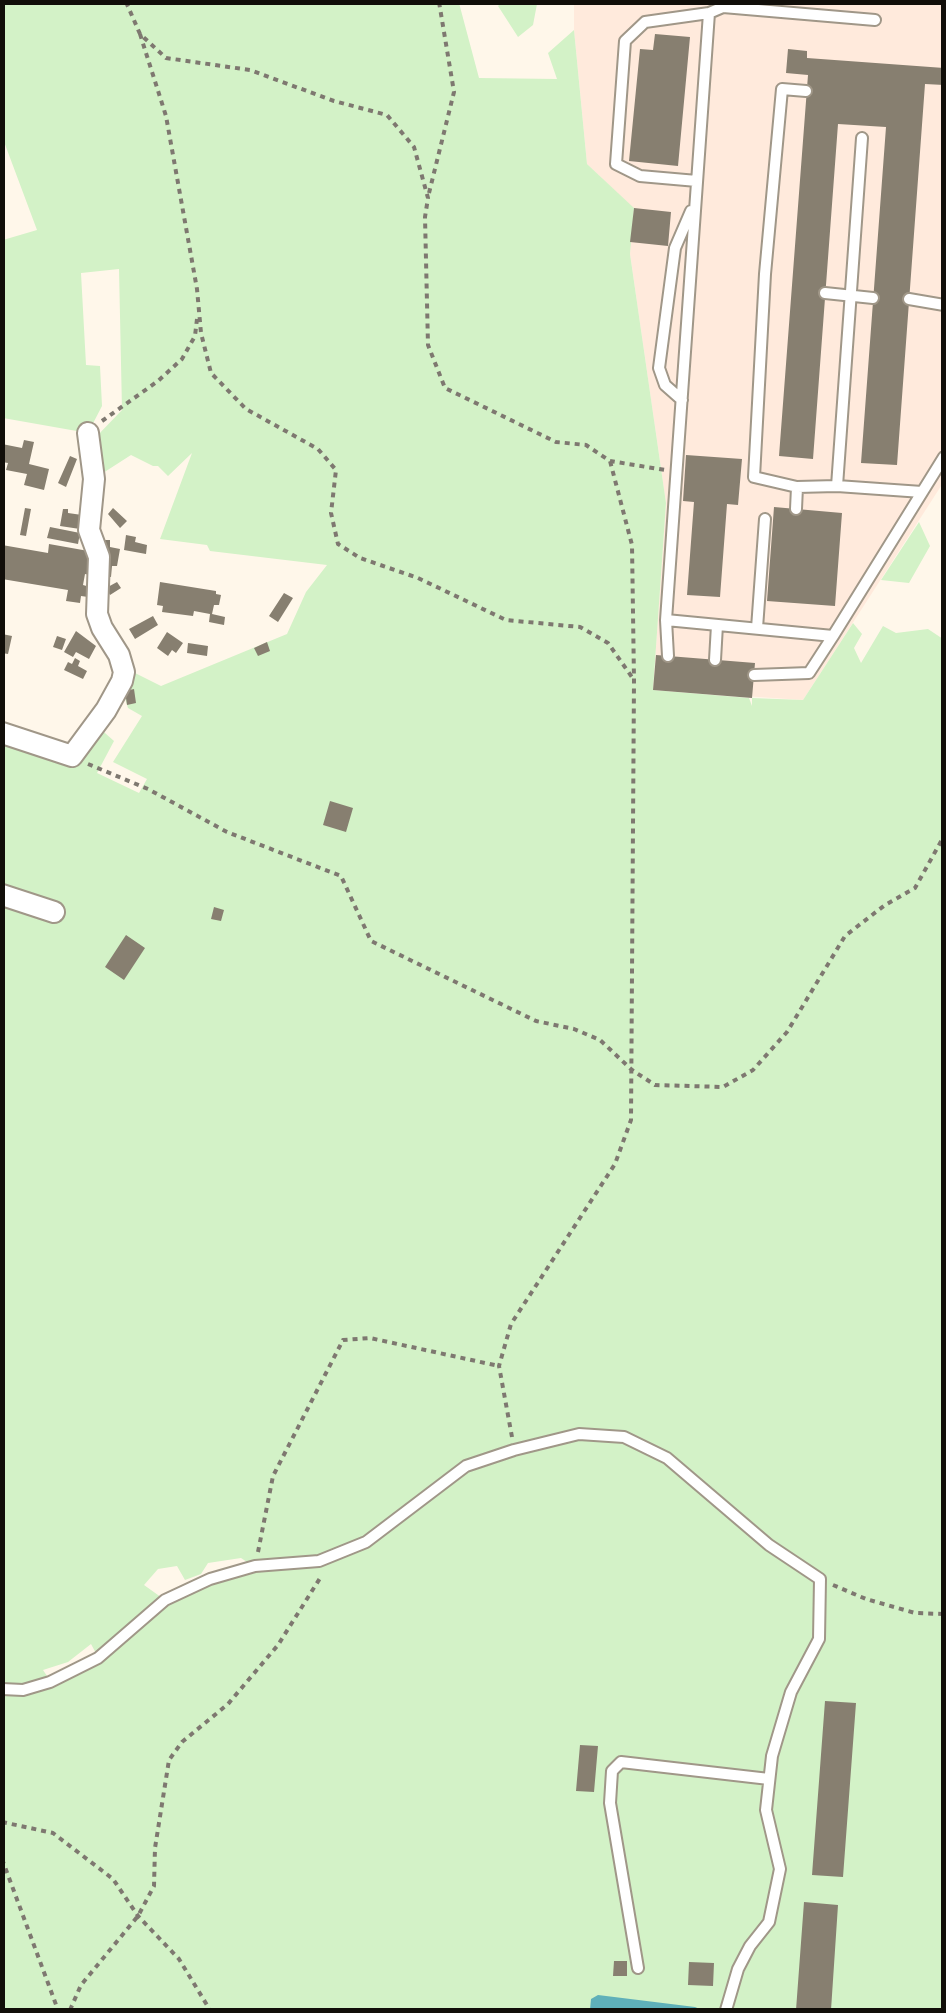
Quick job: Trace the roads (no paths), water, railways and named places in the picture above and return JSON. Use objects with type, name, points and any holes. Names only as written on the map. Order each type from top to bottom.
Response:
[{"type":"street","points":[[2,733],[72,756],[106,710],[124,676],[120,655],[97,614],[99,556],[89,530],[94,480],[88,433]]},
{"type":"street","points":[[2,894],[54,912]]},
{"type":"lane","points":[[697,181],[640,176],[616,164],[625,41],[645,22],[709,12],[725,5],[794,8],[875,20]]},
{"type":"lane","points":[[668,656],[666,620],[709,12]]},
{"type":"lane","points":[[806,91],[782,89],[765,274],[754,476],[798,487],[922,492]]},
{"type":"lane","points":[[838,486],[862,138]]},
{"type":"lane","points":[[682,400],[665,385],[659,368],[675,248],[695,201]]},
{"type":"lane","points":[[825,293],[873,298]]},
{"type":"lane","points":[[909,299],[944,305]]},
{"type":"lane","points":[[754,675],[810,673],[944,458]]},
{"type":"lane","points":[[796,509],[798,487]]},
{"type":"lane","points":[[757,628],[765,519]]},
{"type":"lane","points":[[666,620],[833,636]]},
{"type":"lane","points":[[715,660],[717,625]]},
{"type":"lane","points":[[2,1689],[23,1690],[50,1682],[98,1658],[164,1600],[210,1579],[255,1566],[319,1561],[366,1542],[466,1466],[579,1434],[624,1437],[667,1458],[769,1544],[820,1579],[820,1639],[791,1692],[772,1756],[766,1810],[780,1869],[769,1922],[738,1969],[726,2010]]},
{"type":"lane","points":[[638,1968],[610,1803],[612,1771],[621,1762],[769,1779]]},
{"type":"water","points":[[598,1995],[702,2010],[590,2010],[591,1999]]}]
